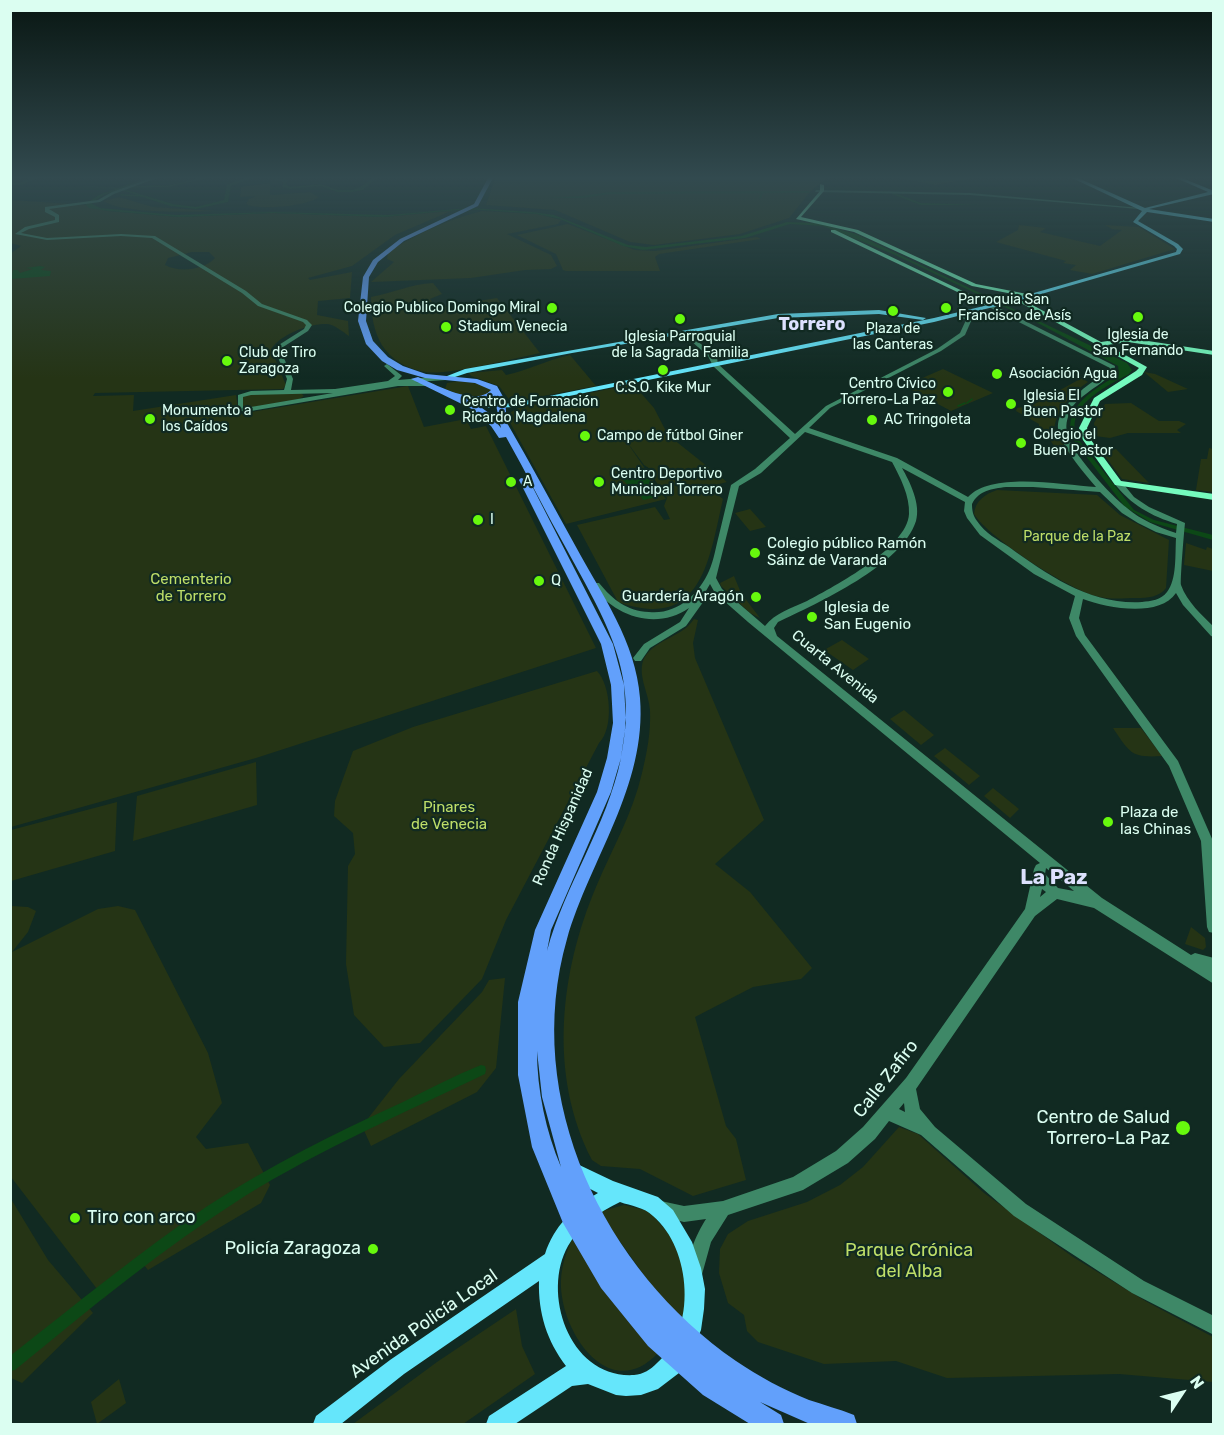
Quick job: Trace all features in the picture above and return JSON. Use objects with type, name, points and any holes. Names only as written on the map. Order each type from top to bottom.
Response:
[{"type":"highway","name":"Ronda Hispanidad","points":[[389,245],[367,264],[357,323],[359,336],[369,350],[387,366],[416,380],[446,378],[481,382],[497,391],[502,406],[503,423],[587,577],[622,648],[632,681],[635,712],[632,751],[626,777],[560,936],[546,1002],[545,1039],[548,1072],[555,1111],[573,1171],[581,1215]]},
{"type":"highway","name":"Ronda Hispanidad","points":[[362,286],[362,321],[369,342],[395,366],[466,400],[491,419],[598,625],[616,669],[620,690],[620,730],[611,774],[543,932],[532,971],[528,1003],[528,1078],[551,1172],[682,1347],[725,1397],[772,1425]]},
{"type":"highway","points":[[441,390],[446,378]]},
{"type":"highway","points":[[466,400],[484,398],[497,391]]},
{"type":"highway","name":"Ronda Hispanidad","points":[[682,1347],[781,1403],[845,1425]]},
{"type":"main road","points":[[863,245],[993,305]]},
{"type":"main road","points":[[886,245],[970,284],[1027,299],[1179,252],[1176,245]]},
{"type":"main road","points":[[466,400],[502,406],[515,405],[919,320],[959,314],[1016,297]]},
{"type":"main road","points":[[1027,299],[1043,312],[1143,368],[1100,396],[1089,412],[1083,428],[1087,440],[1118,483],[1214,497]]},
{"type":"main road","points":[[426,380],[464,371],[786,315],[889,313],[919,320]]},
{"type":"main road","points":[[1099,345],[1124,340],[1214,353]]},
{"type":"main road","points":[[446,378],[464,371]]},
{"type":"main road","points":[[503,423],[506,413],[515,405]]},
{"type":"main road","points":[[573,1171],[660,1209],[681,1240],[694,1275],[694,1314],[682,1347],[656,1378],[644,1384],[626,1386],[608,1382],[589,1373],[569,1356],[557,1332],[548,1291],[550,1261],[560,1239],[581,1215],[619,1193]]},
{"type":"main road","name":"Avenida Policía Local","points":[[324,1425],[398,1367],[550,1261]]},
{"type":"main road","points":[[497,1425],[568,1376],[589,1373]]},
{"type":"street","points":[[166,245],[242,291],[260,305],[307,323],[306,330],[277,348],[290,379],[287,392]]},
{"type":"street","points":[[993,305],[1087,352],[1113,369],[1071,404],[1063,432],[1102,490],[1132,518],[1181,530]]},
{"type":"street","points":[[587,577],[616,607],[630,613],[654,616],[673,613],[690,604],[711,575],[737,483],[758,471],[828,407],[955,340],[964,333],[969,319],[959,314]]},
{"type":"street","points":[[684,332],[794,437]]},
{"type":"street","points":[[1087,352],[1099,345]]},
{"type":"street","points":[[384,383],[399,377],[387,366]]},
{"type":"street","points":[[426,380],[245,410],[240,407],[239,398],[246,393],[335,392],[384,383],[446,378]]},
{"type":"street","points":[[297,401],[306,396],[302,392]]},
{"type":"street","points":[[804,429],[894,460],[969,501]]},
{"type":"street","points":[[747,616],[759,621],[775,620],[852,582],[902,536],[910,525],[913,510],[894,460]]},
{"type":"street","points":[[1118,483],[1131,500],[1140,507],[1181,530]]},
{"type":"street","points":[[1102,490],[998,485],[981,491],[969,501],[968,515],[981,532],[1079,596],[1105,604],[1148,604],[1166,599],[1176,584],[1181,530]]},
{"type":"street","name":"Cuarta Avenida","points":[[711,575],[718,591],[747,616],[1071,880]]},
{"type":"street","points":[[1176,584],[1189,606],[1214,634]]},
{"type":"street","points":[[638,658],[646,646],[683,624],[706,591],[718,591]]},
{"type":"street","points":[[1079,596],[1074,618],[1077,629],[1171,759],[1192,803],[1207,841],[1214,927]]},
{"type":"street","points":[[775,620],[769,628],[776,640]]},
{"type":"street","name":"Cuarta Avenida","points":[[1019,839],[1040,873],[1060,893]]},
{"type":"street","points":[[1040,873],[1045,865],[1054,865]]},
{"type":"street","name":"Calle Zafiro","points":[[660,1209],[684,1214],[723,1209],[786,1188],[821,1171],[858,1144],[908,1087],[1030,912],[1040,873]]},
{"type":"street","points":[[1060,893],[1070,889],[1071,880]]},
{"type":"street","points":[[1071,880],[1097,902],[1186,957],[1209,966],[1214,977]]},
{"type":"street","points":[[1060,893],[1097,902]]},
{"type":"street","name":"Calle Zafiro","points":[[1030,912],[1060,893]]},
{"type":"street","points":[[908,1087],[913,1112],[929,1133]]},
{"type":"street","points":[[888,1112],[914,1123],[929,1133],[983,1181],[1052,1234],[1138,1287],[1214,1326]]},
{"type":"street","points":[[694,1275],[703,1238],[723,1209]]},
{"type":"green space","name":"Cementerio de Torrero","points":[[18,245],[381,245],[352,266],[308,278],[310,280],[352,272],[350,298],[318,301],[317,315],[348,321],[349,336],[333,326],[321,324],[296,330],[282,339],[271,349],[286,385],[283,389],[95,393],[93,396],[134,395],[133,411],[236,395],[239,414],[408,386],[424,427],[466,419],[471,429],[486,426],[596,648],[256,758],[11,827],[10,254],[21,246]],"holes":[[[192,252],[209,252],[215,258],[205,265],[191,269],[177,269],[165,265],[168,258]]]},
{"type":"green space","points":[[400,245],[530,245],[551,255],[557,266],[551,269],[525,270],[471,278],[371,282],[394,262],[387,259],[388,253]]},
{"type":"green space","points":[[537,245],[622,245],[635,250],[655,251],[699,245],[720,245],[659,254],[655,257],[660,271],[566,271],[563,270],[556,254]]},
{"type":"green space","points":[[1007,245],[1168,245],[1175,249],[1092,274],[1070,270],[1076,265],[1063,263],[1066,261]]},
{"type":"green space","name":"Stadium Venecia","points":[[433,283],[442,294],[430,299],[436,308],[497,298],[540,353],[435,373],[411,368],[399,362],[389,355],[377,335],[371,297]]},
{"type":"green space","points":[[570,355],[596,386],[511,402],[499,386],[471,376],[469,373],[502,370],[506,375]]},
{"type":"green space","points":[[943,369],[993,393],[951,411],[904,386]]},
{"type":"green space","points":[[1144,372],[1155,374],[1188,389],[1168,392]]},
{"type":"green space","points":[[1082,378],[1088,382],[1066,402],[1056,421],[1054,428],[1070,453],[1059,453],[1043,430],[1039,430],[1039,424],[1016,411],[1017,408],[1023,407],[1023,404],[1029,407]]},
{"type":"green space","points":[[459,381],[481,384],[492,391],[491,394],[470,398],[445,389],[447,383]]},
{"type":"green space","points":[[633,384],[654,408],[668,435],[727,482],[708,487],[723,499],[706,566],[697,585],[684,599],[668,607],[646,609],[618,602],[577,525],[655,507],[664,520],[670,519],[664,506],[667,498],[650,473],[652,470],[644,465],[624,438],[666,499],[566,524],[508,419],[511,412],[518,408]]},
{"type":"green space","points":[[301,393],[304,396],[299,399],[248,408],[243,406],[242,397],[250,394]]},
{"type":"green space","points":[[1131,403],[1159,421],[1179,421],[1186,424],[1177,430],[1181,433],[1128,433],[1110,438],[1095,436],[1094,423],[1105,404]]},
{"type":"green space","points":[[1099,448],[1116,449],[1149,483],[1122,479]]},
{"type":"green space","points":[[1209,448],[1213,449],[1213,492],[1196,490],[1201,459],[1207,459]]},
{"type":"green space","name":"Parque de la Paz","points":[[997,490],[1097,495],[1120,515],[1169,540],[1166,588],[1157,595],[1149,597],[1106,598],[1067,584],[1012,549],[995,536],[974,514],[976,505],[981,499]]},
{"type":"green space","points":[[750,509],[766,527],[750,531],[735,513]]},
{"type":"green space","points":[[1186,543],[1206,550],[1207,547],[1213,549],[1213,571],[1184,565]]},
{"type":"green space","points":[[734,576],[741,593],[760,618],[750,613],[721,586],[720,583]]},
{"type":"green space","points":[[694,619],[698,620],[693,643],[695,658],[764,820],[715,864],[750,892],[812,968],[801,979],[753,987],[695,1017],[726,1126],[736,1139],[746,1180],[693,1196],[640,1169],[601,1166],[592,1160],[578,1127],[569,1093],[564,1059],[564,1024],[567,988],[584,920],[596,887],[628,817],[644,765],[650,718],[642,673],[643,661],[659,643],[682,631]]},
{"type":"green space","points":[[842,640],[869,659],[853,670],[824,650]]},
{"type":"green space","name":"Pinares de Venecia","points":[[597,671],[608,696],[607,728],[506,920],[482,979],[420,1043],[384,1047],[354,1015],[346,964],[348,866],[355,854],[353,833],[334,816],[335,801],[353,751],[413,727]]},
{"type":"green space","points":[[904,710],[934,735],[921,745],[890,719]]},
{"type":"green space","points":[[1113,728],[1141,728],[1162,756],[1137,755],[1123,743]]},
{"type":"green space","points":[[945,748],[980,776],[969,785],[934,756]]},
{"type":"green space","points":[[256,762],[257,805],[133,841],[137,796]]},
{"type":"green space","points":[[993,788],[1019,809],[1010,818],[984,796]]},
{"type":"green space","points":[[117,802],[115,851],[11,881],[11,830]]},
{"type":"green space","points":[[11,906],[28,907],[36,911],[28,932],[12,952],[98,909],[118,906],[135,910],[208,1053],[222,1103],[196,1137],[206,1149],[248,1143],[270,1185],[261,1203],[148,1270],[139,1259],[104,1298],[11,1177]]},
{"type":"green space","points":[[1191,927],[1205,938],[1206,947],[1203,950],[1185,944]]},
{"type":"green space","points":[[505,978],[496,1068],[477,1092],[371,1146],[362,1126],[399,1079],[482,992],[489,980]]},
{"type":"green space","name":"Parque Crónica del Alba","points":[[899,1127],[918,1134],[984,1193],[1073,1257],[1147,1302],[1213,1337],[1213,1382],[1119,1374],[947,1378],[896,1361],[824,1364],[758,1342],[747,1331],[744,1315],[728,1303],[719,1273],[720,1249],[728,1234],[748,1221],[807,1202],[840,1185],[863,1167]]},
{"type":"green space","points":[[11,1199],[48,1260],[93,1313],[22,1383],[11,1378]]},
{"type":"green space","points":[[624,1205],[649,1211],[678,1244],[687,1274],[684,1324],[661,1299],[599,1212]]},
{"type":"green space","points":[[574,1235],[658,1353],[640,1367],[623,1371],[607,1367],[593,1358],[571,1326],[564,1307],[561,1274]]},
{"type":"green space","points":[[516,1309],[522,1346],[535,1374],[463,1424],[353,1424],[437,1362]]},
{"type":"green space","points":[[119,1379],[126,1403],[97,1424],[91,1402]]},
{"type":"shaded area","points":[[621,245],[646,247],[686,245],[643,250]]},
{"type":"shaded area","points":[[870,245],[879,245],[1127,363],[1132,370],[1129,374],[1099,391],[1082,407],[1075,427],[1077,438],[1134,510],[1154,520],[1213,535],[1213,540],[1150,522],[1125,507],[1072,438],[1070,426],[1077,407],[1092,392],[1119,374],[1118,366],[1036,322]]},
{"type":"shaded area","points":[[45,267],[41,270],[51,271],[50,276],[11,279],[13,270],[18,270],[20,273],[33,269],[26,268]]},
{"type":"shaded area","points":[[647,476],[661,496],[643,500],[636,489],[633,490],[623,480]]},
{"type":"waterway","points":[[967,403],[972,399]]},
{"type":"waterway","points":[[958,406],[965,403]]},
{"type":"waterway","points":[[10,1365],[152,1253],[241,1192],[329,1143],[481,1070]]},
{"type":"place","name":"Colegio Publico Domingo Miral","points":[[552,308]]},
{"type":"place","name":"Parroquia San Francisco de Asís","points":[[946,308]]},
{"type":"place","name":"Plaza de las Canteras","points":[[893,311]]},
{"type":"place","name":"Iglesia de San Fernando","points":[[1138,317]]},
{"type":"place","name":"Iglesia Parroquial de la Sagrada Familia","points":[[680,319]]},
{"type":"place","name":"Stadium Venecia","points":[[446,327]]},
{"type":"place","name":"Club de Tiro Zaragoza","points":[[227,361]]},
{"type":"place","name":"C.S.O. Kike Mur","points":[[663,370]]},
{"type":"place","name":"Asociación Agua","points":[[997,374]]},
{"type":"place","name":"Centro Cívico Torrero-La Paz","points":[[948,392]]},
{"type":"place","name":"Iglesia El Buen Pastor","points":[[1011,404]]},
{"type":"place","name":"Centro de Formación Ricardo Magdalena","points":[[450,410]]},
{"type":"place","name":"Monumento a los Caídos","points":[[150,419]]},
{"type":"place","name":"AC Tringoleta","points":[[872,420]]},
{"type":"place","name":"Campo de fútbol Giner","points":[[585,436]]},
{"type":"place","name":"Colegio el Buen Pastor","points":[[1021,443]]},
{"type":"place","name":"A","points":[[511,482]]},
{"type":"place","name":"Centro Deportivo Municipal Torrero","points":[[599,482]]},
{"type":"place","name":"I","points":[[478,520]]},
{"type":"place","name":"Colegio público Ramón Sáinz de Varanda","points":[[755,553]]},
{"type":"place","name":"Q","points":[[539,581]]},
{"type":"place","name":"Guardería Aragón","points":[[756,597]]},
{"type":"place","name":"Iglesia de San Eugenio","points":[[812,617]]},
{"type":"place","name":"Plaza de las Chinas","points":[[1108,822]]},
{"type":"place","name":"Centro de Salud Torrero-La Paz","points":[[1183,1128]]},
{"type":"place","name":"Tiro con arco","points":[[75,1218]]},
{"type":"place","name":"Policía Zaragoza","points":[[373,1249]]},
{"type":"district","name":"Torrero","points":[[812,325]]},
{"type":"district","name":"La Paz","points":[[1054,878]]}]
